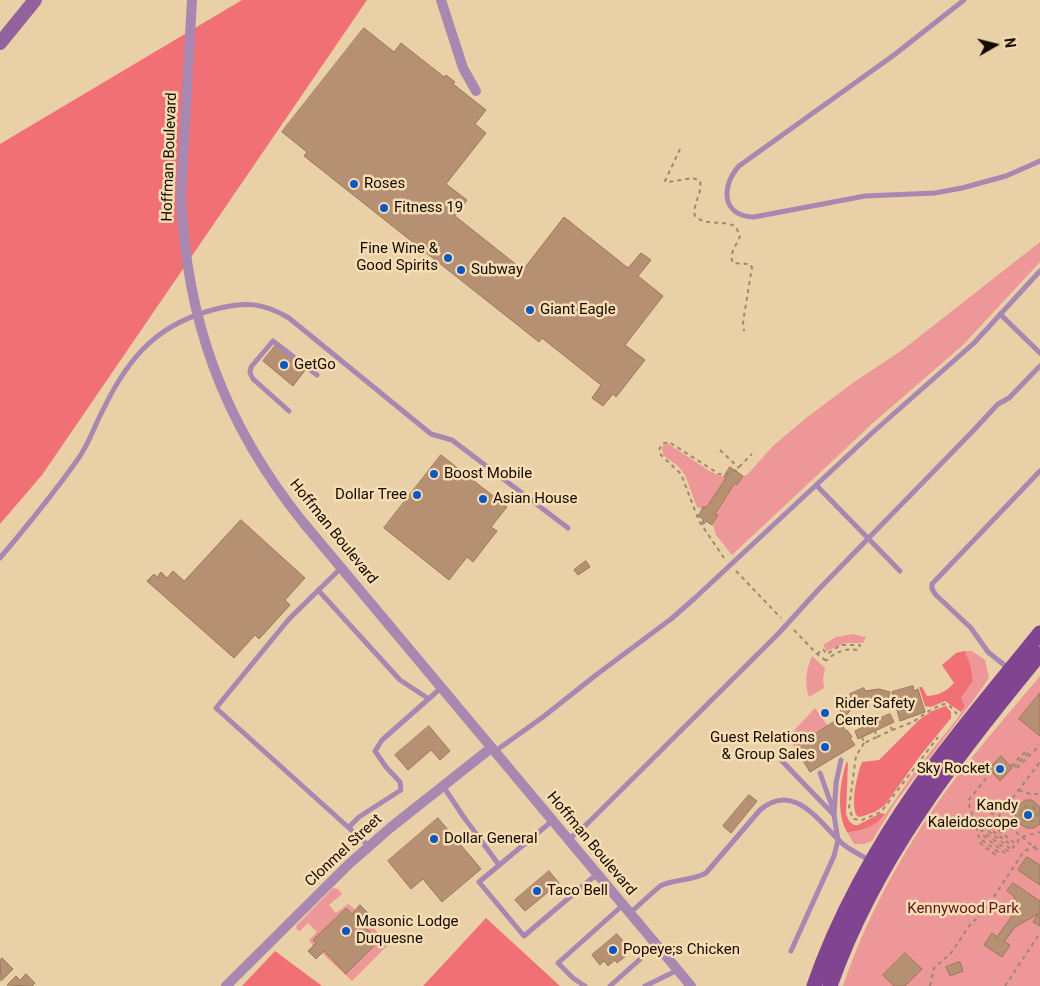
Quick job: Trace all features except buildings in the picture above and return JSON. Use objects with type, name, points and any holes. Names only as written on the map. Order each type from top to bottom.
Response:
[{"type":"main road","points":[[814,986],[845,913],[878,865],[908,828],[1016,674],[1040,633]]},
{"type":"main road","points":[[1016,674],[1040,654]]},
{"type":"main road","points":[[830,986],[878,865]]},
{"type":"street","points":[[0,43],[35,0]]},
{"type":"street","name":"Hoffman Boulevard","points":[[192,0],[181,195],[186,255],[197,314],[213,368],[242,432],[285,500],[691,986]]},
{"type":"street","points":[[441,0],[463,68],[476,90]]},
{"type":"street","name":"Clonmel Street","points":[[226,986],[336,876],[369,846],[443,785],[492,750]]},
{"type":"lane","points":[[964,0],[894,55],[740,166],[727,184],[729,205],[740,214],[754,217],[865,196],[941,192],[989,181],[1040,161]]},
{"type":"lane","points":[[492,750],[543,718],[596,674],[671,620],[872,433],[956,360],[1040,271]]},
{"type":"lane","points":[[0,558],[29,524],[79,457],[107,400],[142,349],[168,328],[197,314],[246,304],[267,307],[278,312],[329,350],[431,434],[452,440],[568,528]]},
{"type":"lane","points":[[1000,314],[1040,353]]},
{"type":"lane","points":[[289,410],[251,376],[250,370],[271,342],[276,342],[317,375]]},
{"type":"lane","points":[[568,840],[588,824],[787,624],[972,432],[984,417],[998,404],[1009,398],[1040,366]]},
{"type":"lane","points":[[1016,674],[984,648],[971,628],[936,595],[932,589],[932,584],[1040,471]]},
{"type":"lane","points":[[816,485],[900,570]]},
{"type":"lane","points":[[341,567],[289,619],[216,708],[369,846]]},
{"type":"lane","points":[[318,590],[400,680],[429,699]]},
{"type":"lane","points":[[349,827],[359,818],[401,790],[400,782],[386,767],[375,750],[382,740],[441,688]]},
{"type":"lane","points":[[834,815],[836,783],[841,760]]},
{"type":"lane","points":[[782,761],[834,815]]},
{"type":"lane","points":[[791,952],[834,856],[838,840],[834,815],[820,774]]},
{"type":"lane","points":[[443,785],[499,865]]},
{"type":"lane","points":[[630,913],[660,886],[695,878],[706,873],[760,810],[774,802],[786,800],[805,806],[838,840],[878,865]]},
{"type":"lane","points":[[552,821],[479,882],[524,936],[597,874]]},
{"type":"lane","points":[[585,986],[573,978],[558,963],[623,905]]},
{"type":"lane","points":[[610,986],[656,945]]},
{"type":"lane","points":[[645,986],[678,970]]},
{"type":"lane","points":[[655,981],[659,986]]},
{"type":"path","points":[[680,149],[665,181],[693,178],[700,181],[701,191],[694,210],[695,216],[703,222],[727,223],[736,227],[740,232],[731,259],[736,264],[749,264],[752,267],[743,322],[744,331]]},
{"type":"path","points":[[752,454],[739,468],[725,475],[719,474],[667,441],[662,444],[659,450],[661,455],[681,474],[701,525],[730,565],[817,654],[827,662],[839,652],[848,649],[858,650],[860,645],[841,645],[827,654],[823,649],[817,654]]},
{"type":"path","points":[[720,450],[739,468]]},
{"type":"path","points":[[738,473],[739,468]]},
{"type":"path","points":[[701,525],[705,520]]},
{"type":"path","points":[[940,735],[885,807],[872,816],[857,821],[853,819],[849,808],[856,756],[864,743],[913,722],[932,708],[944,704],[957,714]]},
{"type":"path","points":[[890,724],[892,730]]},
{"type":"path","points":[[875,731],[878,736]]},
{"type":"path","points":[[862,737],[864,743]]},
{"type":"path","points":[[1011,766],[1026,751],[1028,753],[1014,767],[1016,769],[1040,745]]},
{"type":"path","points":[[998,817],[1040,762]]},
{"type":"path","points":[[991,772],[968,802],[981,844],[996,855],[998,852],[982,840],[984,836],[1006,854],[1008,851],[980,829],[982,826],[1012,850],[1014,847],[979,821],[981,818],[1016,844],[1021,837],[1040,832]]},
{"type":"path","points":[[1019,790],[1030,794],[1040,794]]},
{"type":"path","points":[[977,804],[998,817],[1040,852]]},
{"type":"path","points":[[1037,809],[1032,805],[1026,804],[1022,808],[1021,815],[1024,820],[1030,823],[1034,822],[1037,818],[1037,809],[1040,806]]},
{"type":"path","points":[[930,986],[934,968],[951,953],[969,926],[986,910],[1024,851],[1040,844]]},
{"type":"path","points":[[1005,986],[1040,932]]},
{"type":"green space","points":[[1040,242],[1040,262],[963,345],[874,422],[732,555],[716,535],[713,525],[718,516],[715,514],[735,483],[738,484],[743,476],[747,475],[773,446],[806,418],[854,382],[901,351]]},
{"type":"green space","points":[[667,443],[711,472],[726,478],[706,508],[704,506],[703,509],[697,507],[685,475],[678,466],[663,455],[662,447]]},
{"type":"green space","points":[[853,634],[866,637],[863,643],[845,643],[827,651],[823,645],[836,637]]},
{"type":"green space","points":[[965,651],[972,651],[985,660],[989,678],[895,803],[872,841],[865,844],[854,844],[847,832],[853,832],[882,819],[915,771],[957,719],[965,706],[961,698],[973,681],[971,667]]},
{"type":"green space","points":[[812,656],[825,668],[824,688],[809,697],[806,676]]},
{"type":"green space","name":"Kennywood Park","points":[[1040,676],[1040,986],[843,986],[865,929],[894,873],[926,819],[962,770]]},
{"type":"green space","points":[[815,708],[828,726],[795,748],[788,737]]},
{"type":"green space","points":[[333,888],[338,889],[342,894],[329,905],[336,913],[348,904],[356,910],[352,914],[345,908],[314,940],[316,943],[313,946],[309,940],[317,932],[308,923],[300,931],[297,930],[296,926]]},
{"type":"green space","points":[[364,918],[389,944],[352,981],[322,953],[324,951],[347,974],[379,941],[360,922]]},
{"type":"shaded area","points":[[242,0],[367,0],[42,475],[0,524],[0,144]]},
{"type":"shaded area","points":[[965,651],[971,667],[973,681],[961,698],[965,706],[961,712],[945,701],[931,707],[925,706],[919,687],[922,687],[927,696],[938,694],[948,688],[954,683],[942,665],[956,653]]},
{"type":"shaded area","points":[[946,706],[951,712],[951,718],[920,756],[885,805],[875,812],[860,817],[857,816],[854,797],[856,781],[862,762],[879,760],[919,720],[932,711]]},
{"type":"shaded area","points":[[848,762],[846,814],[849,821],[854,825],[858,825],[881,813],[885,814],[868,827],[847,832],[841,816],[840,798],[844,771]]},
{"type":"shaded area","points":[[486,918],[560,986],[423,986]]},
{"type":"shaded area","points":[[275,951],[322,986],[242,986]]},
{"type":"place","name":"Roses","points":[[354,184]]},
{"type":"place","name":"Fitness 19","points":[[384,208]]},
{"type":"place","name":"Fine Wine & Good Spirits","points":[[448,258]]},
{"type":"place","name":"Subway","points":[[461,270]]},
{"type":"place","name":"Giant Eagle","points":[[530,310]]},
{"type":"place","name":"GetGo","points":[[284,365]]},
{"type":"place","name":"Boost Mobile","points":[[434,474]]},
{"type":"place","name":"Dollar Tree","points":[[417,495]]},
{"type":"place","name":"Asian House","points":[[483,499]]},
{"type":"place","name":"Rider Safety Center","points":[[825,713]]},
{"type":"place","name":"Guest Relations & Group Sales","points":[[825,747]]},
{"type":"place","name":"Sky Rocket","points":[[1000,769]]},
{"type":"place","name":"Kandy Kaleidoscope","points":[[1028,815]]},
{"type":"place","name":"Dollar General","points":[[434,839]]},
{"type":"place","name":"Taco Bell","points":[[537,891]]},
{"type":"place","name":"Masonic Lodge Duquesne","points":[[346,931]]},
{"type":"place","name":"Popeye;s Chicken","points":[[613,950]]}]
